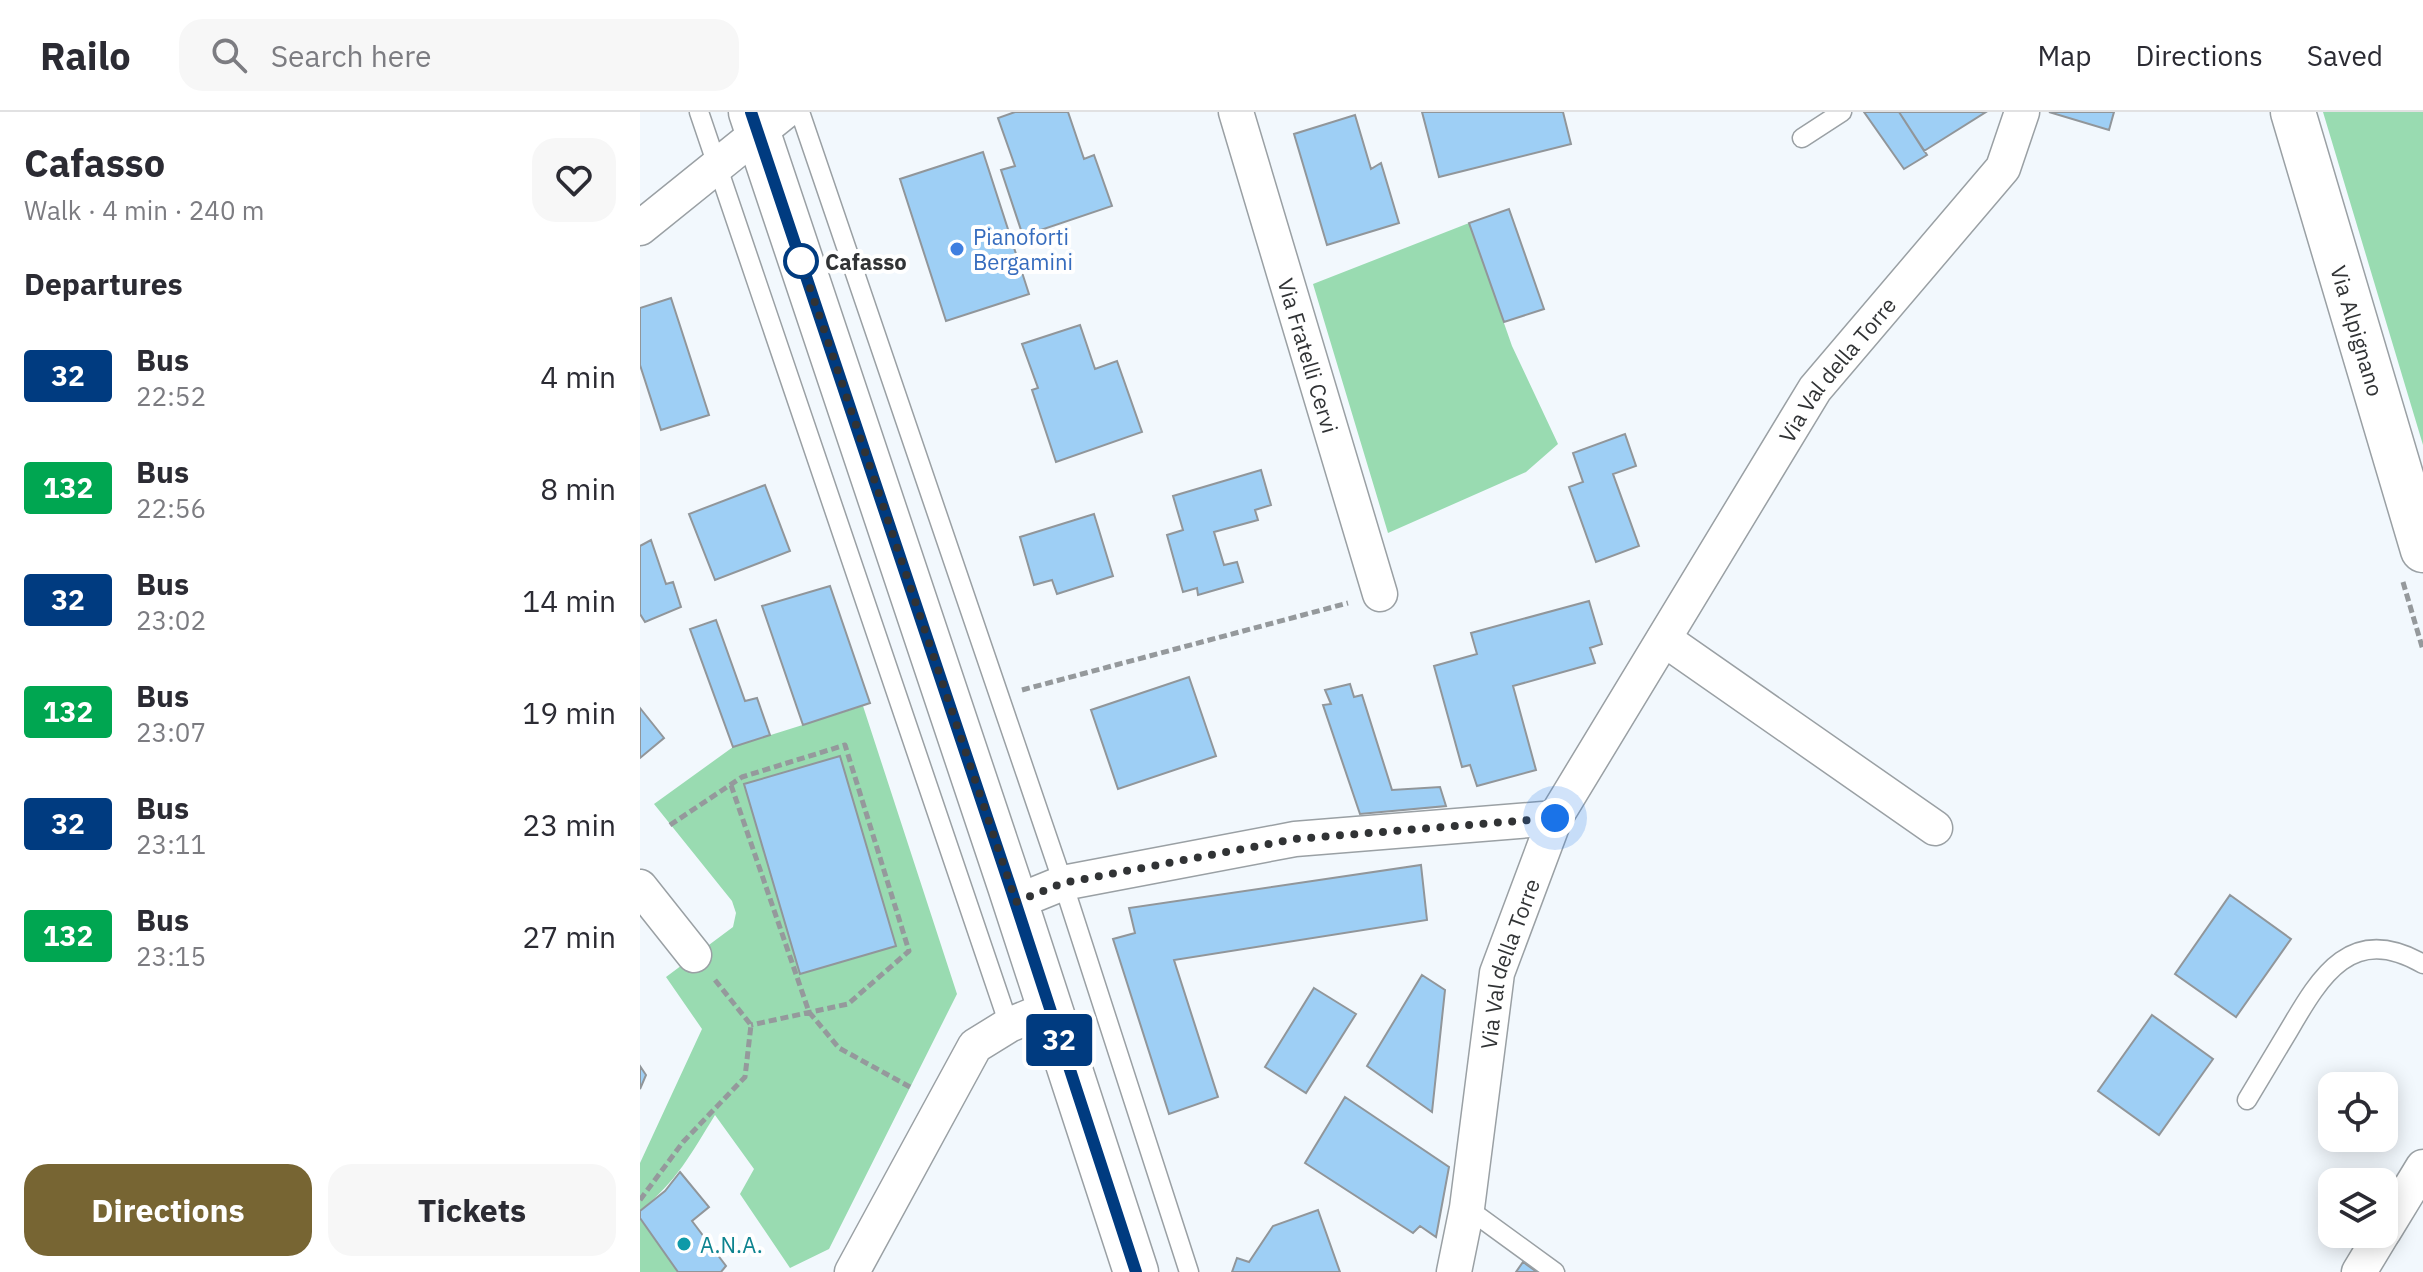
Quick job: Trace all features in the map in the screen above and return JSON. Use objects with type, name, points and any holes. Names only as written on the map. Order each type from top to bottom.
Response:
[{"type":"main road","name":"Via Alpignano","points":[[2293,112],[2423,550]]},
{"type":"main road","points":[[765,119],[1048,1009],[1136,1272]]},
{"type":"street","name":"Via Val della Torre","points":[[1454,1272],[1467,1208],[1497,973],[1555,818],[1815,389],[2003,168],[2022,112]]},
{"type":"street","name":"Via Fratelli Cervi","points":[[1243,113],[1380,594]]},
{"type":"street","points":[[640,228],[717,166],[765,119]]},
{"type":"street","points":[[1664,639],[1935,828]]},
{"type":"street","points":[[1016,902],[1063,883],[1295,839],[1555,818]]},
{"type":"street","points":[[640,887],[694,955]]},
{"type":"street","points":[[852,1272],[975,1046],[1009,1025],[1048,1009]]},
{"type":"street","points":[[2398,1208],[2423,1167]]},
{"type":"street","points":[[2359,1272],[2373,1248]]},
{"type":"lane","points":[[699,112],[1009,1025]]},
{"type":"lane","points":[[800,112],[1063,883],[1189,1272]]},
{"type":"lane","points":[[1802,138],[1842,112]]},
{"type":"lane","points":[[2247,1100],[2316,983],[2349,955],[2376,949],[2423,964]]},
{"type":"lane","points":[[1467,1208],[1555,1272]]},
{"type":"path","points":[[999,696],[1380,594]]},
{"type":"path","points":[[670,825],[742,777],[845,745],[909,951],[848,1004],[751,1025]]},
{"type":"path","points":[[731,785],[809,1012],[839,1048],[910,1087]]},
{"type":"path","points":[[640,1200],[683,1142],[745,1077],[751,1025],[694,955]]},
{"type":"green space","points":[[2323,112],[2423,112],[2423,445]]},
{"type":"green space","points":[[1469,223],[1512,346],[1558,444],[1526,472],[1388,533],[1313,284]]},
{"type":"green space","points":[[863,706],[957,994],[829,1249],[790,1268],[740,1194],[754,1169],[715,1115],[674,1178],[640,1211],[640,1163],[702,1029],[666,977],[733,927],[736,913],[732,901],[654,804],[733,747]]},
{"type":"green space","points":[[640,1218],[678,1272],[640,1272]]},
{"type":"building","points":[[1015,112],[1068,112],[1084,159],[1094,155],[1112,206],[1023,236],[1001,170],[1015,166],[998,118]]},
{"type":"building","points":[[1422,112],[1563,112],[1571,144],[1439,177]]},
{"type":"building","points":[[1864,112],[1899,112],[1927,155],[1904,169]]},
{"type":"building","points":[[1899,112],[1986,112],[1924,151]]},
{"type":"building","points":[[2049,112],[2114,112],[2109,130]]},
{"type":"building","points":[[1355,115],[1371,169],[1381,163],[1399,223],[1327,245],[1294,134]]},
{"type":"building","points":[[983,152],[1029,294],[946,321],[900,179]]},
{"type":"building","points":[[1509,209],[1544,309],[1504,322],[1469,223]]},
{"type":"building","points":[[671,298],[709,415],[661,430],[640,365],[640,308]]},
{"type":"building","points":[[1080,325],[1095,369],[1117,361],[1142,432],[1056,462],[1032,390],[1038,388],[1022,344]]},
{"type":"building","points":[[1625,434],[1636,466],[1613,474],[1639,546],[1596,562],[1569,487],[1583,482],[1573,453]]},
{"type":"building","points":[[1261,470],[1271,505],[1255,510],[1258,520],[1214,532],[1224,565],[1237,562],[1243,582],[1198,595],[1197,588],[1183,592],[1167,535],[1183,530],[1173,496]]},
{"type":"building","points":[[765,485],[790,551],[715,580],[689,514]]},
{"type":"building","points":[[1094,514],[1113,576],[1057,594],[1052,580],[1034,585],[1020,537]]},
{"type":"building","points":[[651,540],[666,584],[673,582],[681,607],[645,622],[640,614],[640,546]]},
{"type":"building","points":[[830,586],[870,703],[803,725],[762,606]]},
{"type":"building","points":[[1589,601],[1602,644],[1590,648],[1595,663],[1513,686],[1536,770],[1477,786],[1470,765],[1462,767],[1434,666],[1477,654],[1471,633]]},
{"type":"building","points":[[716,620],[745,701],[757,698],[770,735],[733,747],[690,629]]},
{"type":"building","points":[[1189,677],[1216,756],[1118,789],[1091,710]]},
{"type":"building","points":[[1350,684],[1354,697],[1362,695],[1392,790],[1440,787],[1446,806],[1360,814],[1323,705],[1331,704],[1325,690]]},
{"type":"building","points":[[640,708],[664,738],[640,758]]},
{"type":"building","points":[[840,756],[896,946],[800,974],[744,784]]},
{"type":"building","points":[[1421,865],[1427,920],[1174,960],[1218,1097],[1169,1114],[1113,939],[1135,933],[1129,908]]},
{"type":"building","points":[[2230,895],[2291,939],[2236,1017],[2175,974]]},
{"type":"building","points":[[1422,975],[1445,990],[1432,1112],[1367,1066]]},
{"type":"building","points":[[1314,988],[1356,1014],[1306,1093],[1265,1067]]},
{"type":"building","points":[[2152,1015],[2213,1059],[2159,1135],[2098,1091]]},
{"type":"building","points":[[640,1066],[646,1075],[640,1089]]},
{"type":"building","points":[[1345,1097],[1449,1167],[1436,1237],[1420,1226],[1413,1233],[1305,1163]]},
{"type":"building","name":"A.N.A.","points":[[680,1172],[709,1207],[692,1221],[726,1266],[721,1272],[678,1272],[640,1218],[640,1211],[665,1191]]},
{"type":"building","points":[[1318,1210],[1340,1272],[1232,1272],[1237,1258],[1249,1262],[1273,1226]]},
{"type":"building","points":[[1523,1262],[1537,1272],[1516,1272]]},
{"type":"bus line","name":"32","points":[[751,112],[1136,1272]]},
{"type":"place","name":"Pianoforti Bergamini","points":[[957,249]]},
{"type":"place","name":"Cafasso","points":[[801,261]]},
{"type":"place","name":"A.N.A.","points":[[684,1244]]},
{"type":"route","points":[[801,261],[1016,902],[1063,883],[1295,839],[1555,818]]}]
